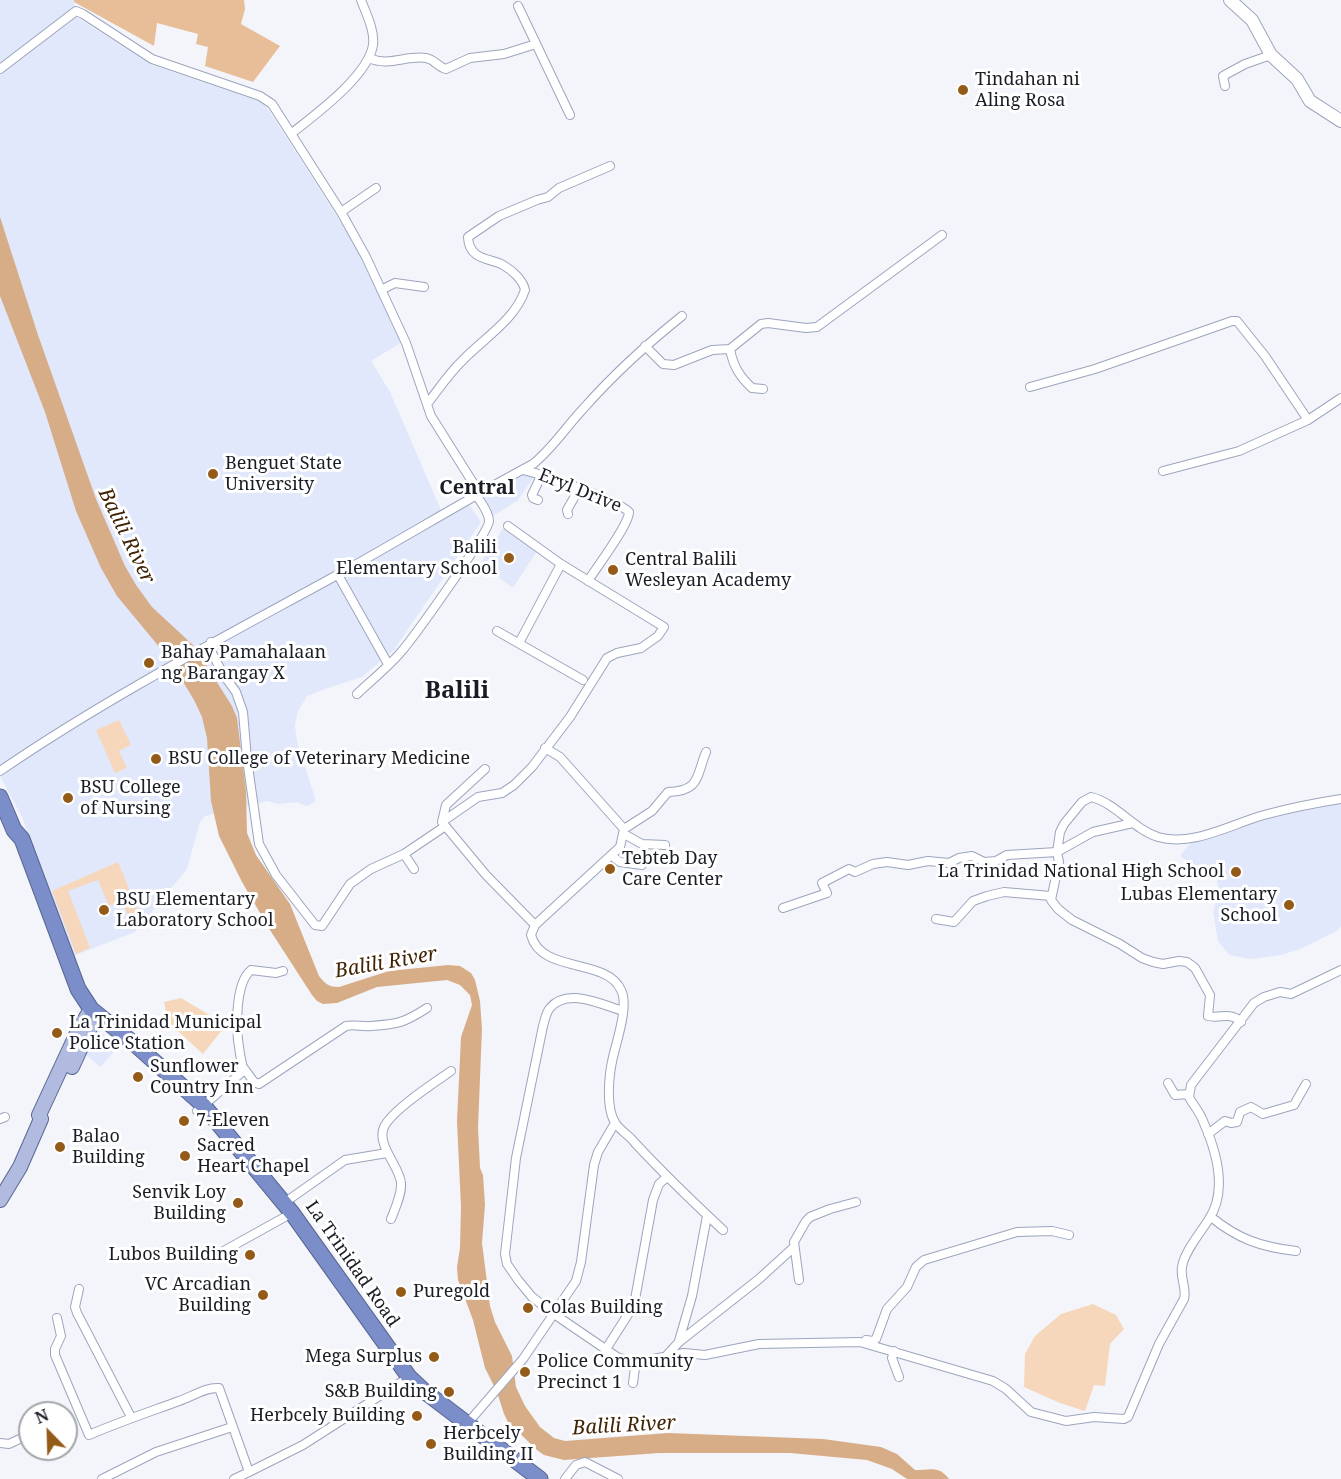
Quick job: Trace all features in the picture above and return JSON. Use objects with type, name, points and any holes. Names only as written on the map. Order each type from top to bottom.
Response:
[{"type":"highway","name":"La Trinidad Road","points":[[0,797],[14,830],[22,839],[78,989],[92,1014],[200,1108],[287,1211],[391,1354],[417,1398],[540,1479]]},
{"type":"highway","name":"La Trinidad Road","points":[[463,1428],[524,1479]]},
{"type":"main road","points":[[1230,0],[1256,26],[1271,56],[1298,79],[1310,101],[1341,121]]},
{"type":"main road","points":[[0,1200],[20,1167],[40,1119],[39,1115],[78,1030],[92,1014]]},
{"type":"street","points":[[292,133],[340,93],[369,58],[374,44],[373,35],[361,0]]},
{"type":"street","points":[[518,6],[570,115]]},
{"type":"street","points":[[0,69],[69,14],[78,11],[152,59],[267,100],[292,133],[341,212],[366,257],[406,343],[431,416],[478,495],[488,514],[489,524],[433,610],[401,652],[357,694]]},
{"type":"street","points":[[369,58],[377,62],[427,58],[446,69],[470,58],[504,54],[537,44]]},
{"type":"street","points":[[1225,86],[1223,76],[1245,64],[1271,56]]},
{"type":"street","points":[[427,404],[450,373],[506,320],[523,297],[525,290],[520,279],[504,265],[480,258],[471,247],[468,237],[498,216],[548,197],[559,188],[610,166]]},
{"type":"street","points":[[341,212],[376,188]]},
{"type":"street","points":[[645,346],[663,364],[669,366],[712,350],[730,349],[761,324],[812,328],[821,325],[942,235]]},
{"type":"street","points":[[381,290],[402,282],[424,287]]},
{"type":"street","points":[[0,771],[35,747],[208,644],[338,575],[523,470],[545,453],[584,408],[645,346],[682,316]]},
{"type":"street","points":[[1030,387],[1095,369],[1237,321],[1248,331],[1308,420]]},
{"type":"street","points":[[730,349],[734,365],[740,376],[752,388],[763,389]]},
{"type":"street","points":[[1163,471],[1239,451],[1308,420],[1341,398]]},
{"type":"street","name":"Eryl Drive","points":[[523,470],[542,474],[613,502],[629,512],[628,520],[588,581]]},
{"type":"street","points":[[538,500],[532,495],[542,474]]},
{"type":"street","points":[[568,514],[567,510],[579,489]]},
{"type":"street","points":[[208,644],[223,674],[236,692],[243,712],[257,834],[263,853],[276,875],[310,921],[322,927],[350,884],[371,869],[404,854],[478,797],[502,793],[514,785],[532,767],[570,717],[607,658],[617,653],[641,648],[658,636],[660,625],[561,564],[507,526]]},
{"type":"street","points":[[519,644],[561,564]]},
{"type":"street","points":[[338,575],[388,664]]},
{"type":"street","points":[[497,632],[583,680]]},
{"type":"street","points":[[545,748],[560,757],[624,832],[642,844],[665,845]]},
{"type":"street","points":[[706,752],[691,788],[668,792],[652,811],[624,832],[620,847],[612,856],[535,925],[531,935],[533,941],[555,960],[602,974],[619,985],[624,998],[623,1011],[610,1068],[609,1103],[615,1123],[723,1230]]},
{"type":"street","points":[[443,825],[446,805],[485,769]]},
{"type":"street","points":[[1241,1022],[1234,1016],[1212,1018],[1208,1016],[1210,995],[1195,968],[1187,962],[1163,964],[1142,958],[1120,944],[1072,920],[1054,904],[1051,896],[1059,862],[1060,832],[1064,824],[1086,799],[1091,797],[1158,837],[1175,840],[1198,836],[1263,816],[1341,799]]},
{"type":"street","points":[[783,908],[826,893],[822,883],[849,869],[855,872],[873,864],[887,862],[908,865],[928,861],[949,863],[959,858],[972,856],[984,862],[996,861],[1007,855],[1058,852],[1094,832],[1133,823]]},
{"type":"street","points":[[443,825],[535,925]]},
{"type":"street","points":[[404,854],[414,869]]},
{"type":"street","points":[[612,856],[620,862],[642,865]]},
{"type":"street","points":[[936,919],[954,922],[973,901],[1004,892],[1051,896]]},
{"type":"street","points":[[283,970],[276,973],[251,970],[245,977],[238,1006],[239,1053],[243,1067],[254,1082],[259,1084],[346,1026],[369,1027],[401,1023],[427,1008]]},
{"type":"street","points":[[860,1342],[993,1381],[1006,1389],[1031,1412],[1066,1421],[1094,1417],[1126,1418],[1159,1344],[1184,1299],[1182,1266],[1197,1236],[1211,1217],[1218,1199],[1220,1181],[1216,1158],[1203,1119],[1191,1102],[1189,1094],[1191,1085],[1254,1004],[1264,997],[1280,992],[1291,994],[1341,970]]},
{"type":"street","points":[[623,1011],[580,999],[563,1000],[549,1009],[516,1158],[505,1254],[507,1264],[532,1297],[617,1357],[636,1360],[684,1353],[705,1355],[759,1344],[860,1342],[876,1339],[887,1309],[907,1287],[916,1267],[924,1260],[1017,1232],[1052,1231],[1069,1235]]},
{"type":"street","points":[[530,1040],[540,1042]]},
{"type":"street","points":[[200,1108],[241,1072],[243,1067]]},
{"type":"street","points":[[391,1219],[402,1184],[387,1153],[382,1136],[386,1123],[407,1103],[451,1071]]},
{"type":"street","points":[[1168,1083],[1176,1095],[1189,1094]]},
{"type":"street","points":[[1208,1134],[1225,1121],[1237,1122],[1240,1112],[1251,1107],[1263,1114],[1294,1105],[1306,1084]]},
{"type":"street","points":[[463,1428],[523,1359],[576,1281],[581,1262],[594,1165],[598,1152],[615,1123]]},
{"type":"street","points":[[220,1253],[287,1211],[345,1160],[387,1153]]},
{"type":"street","points":[[606,1349],[634,1305],[653,1200],[659,1184],[667,1177]]},
{"type":"street","points":[[799,1280],[794,1242],[810,1217],[856,1202]]},
{"type":"street","points":[[679,1342],[692,1296],[707,1215]]},
{"type":"street","points":[[1211,1217],[1228,1231],[1254,1243],[1296,1251]]},
{"type":"street","points":[[667,1356],[679,1342],[759,1279],[794,1248]]},
{"type":"street","points":[[79,1289],[75,1307],[77,1313],[131,1417]]},
{"type":"street","points":[[57,1318],[61,1336],[55,1349],[55,1355],[89,1435],[131,1417],[216,1387],[220,1391],[249,1472]]},
{"type":"street","points":[[894,1351],[892,1358],[898,1377]]},
{"type":"street","points":[[633,1383],[636,1360]]},
{"type":"street","points":[[234,1479],[303,1445],[406,1380]]},
{"type":"street","points":[[102,1479],[156,1452],[232,1427]]},
{"type":"street","points":[[0,1443],[9,1444],[18,1440]]},
{"type":"street","points":[[565,1479],[576,1465],[585,1462],[618,1479]]},
{"type":"shaded area","name":"Benguet State University","points":[[0,0],[74,0],[75,16],[152,65],[262,102],[354,243],[402,342],[371,361],[390,392],[441,510],[464,497],[481,522],[394,650],[362,677],[307,696],[298,711],[295,725],[297,741],[315,802],[307,806],[296,802],[279,804],[267,801],[205,816],[200,822],[187,869],[135,932],[73,956],[22,817],[0,776]]},
{"type":"shaded area","points":[[74,0],[244,0],[245,9],[241,24],[280,46],[253,82],[205,66],[208,47],[196,44],[198,34],[157,23],[154,46]]},
{"type":"shaded area","points":[[0,217],[38,335],[96,499],[125,566],[152,607],[194,646],[232,706],[237,718],[246,791],[247,833],[256,855],[290,904],[319,976],[328,984],[339,987],[389,971],[448,965],[460,966],[471,973],[475,980],[480,1001],[482,1029],[478,1127],[485,1205],[482,1243],[490,1306],[495,1322],[512,1356],[516,1387],[525,1406],[540,1427],[554,1438],[565,1441],[668,1433],[823,1439],[881,1447],[897,1454],[915,1470],[938,1470],[949,1479],[907,1479],[892,1469],[867,1460],[790,1453],[659,1453],[564,1460],[544,1455],[508,1422],[485,1368],[473,1320],[458,1280],[461,1207],[457,1121],[461,1037],[472,1005],[470,995],[460,985],[447,980],[377,987],[337,1003],[323,1004],[312,995],[270,930],[219,836],[211,801],[207,738],[202,717],[170,660],[117,596],[101,568],[76,511],[45,412],[0,296]]},
{"type":"shaded area","points":[[521,472],[535,476],[517,501],[491,517],[480,498]]},
{"type":"shaded area","name":"Balili Elementary School","points":[[504,527],[537,551],[513,588],[480,564]]},
{"type":"shaded area","points":[[119,720],[131,745],[119,751],[127,768],[115,773],[96,730]]},
{"type":"shaded area","points":[[1341,803],[1341,926],[1337,931],[1300,949],[1281,955],[1251,959],[1229,955],[1218,941],[1213,912],[1219,891],[1216,876],[1180,856],[1193,840],[1288,814]]},
{"type":"shaded area","points":[[118,862],[139,913],[136,929],[134,930],[122,901],[109,906],[98,880],[68,891],[90,948],[76,954],[52,891]]},
{"type":"shaded area","points":[[181,998],[226,1025],[203,1054],[168,1022],[164,1002]]},
{"type":"shaded area","points":[[96,1029],[119,1046],[100,1067],[83,1052]]},
{"type":"shaded area","points":[[1093,1304],[1116,1315],[1124,1329],[1110,1344],[1105,1386],[1094,1385],[1085,1411],[1024,1387],[1025,1354],[1035,1336],[1061,1314]]},
{"type":"place","name":"Tindahan ni Aling Rosa","points":[[963,90]]},
{"type":"place","name":"Benguet State University","points":[[213,474]]},
{"type":"place","name":"Balili Elementary School","points":[[509,558]]},
{"type":"place","name":"Central Balili Wesleyan Academy","points":[[613,570]]},
{"type":"place","name":"Bahay Pamahalaan ng Barangay X","points":[[149,663]]},
{"type":"place","name":"BSU College of Veterinary Medicine","points":[[156,759]]},
{"type":"place","name":"BSU College of Nursing","points":[[68,798]]},
{"type":"place","name":"Tebteb Day Care Center","points":[[610,869]]},
{"type":"place","name":"La Trinidad National High School","points":[[1236,872]]},
{"type":"place","name":"Lubas Elementary School","points":[[1289,905]]},
{"type":"place","name":"BSU Elementary Laboratory School","points":[[104,910]]},
{"type":"place","name":"La Trinidad Municipal Police Station","points":[[57,1033]]},
{"type":"place","name":"Sunflower Country Inn","points":[[138,1077]]},
{"type":"place","name":"7-Eleven","points":[[184,1121]]},
{"type":"place","name":"Balao Building","points":[[60,1147]]},
{"type":"place","name":"Sacred Heart Chapel","points":[[185,1156]]},
{"type":"place","name":"Senvik Loy Building","points":[[238,1203]]},
{"type":"place","name":"Lubos Building","points":[[250,1255]]},
{"type":"place","name":"Puregold","points":[[401,1292]]},
{"type":"place","name":"VC Arcadian Building","points":[[263,1295]]},
{"type":"place","name":"Colas Building","points":[[528,1308]]},
{"type":"place","name":"Mega Surplus","points":[[434,1357]]},
{"type":"place","name":"Police Community Precinct 1","points":[[525,1372]]},
{"type":"place","name":"S&B Building","points":[[449,1392]]},
{"type":"place","name":"Herbcely Building","points":[[417,1416]]},
{"type":"place","name":"Herbcely Building II","points":[[431,1444]]},
{"type":"district","name":"Central","points":[[477,488]]},
{"type":"district","name":"Balili","points":[[457,691]]},
{"type":"water label","name":"Balili River","points":[[126,536]]},
{"type":"water label","name":"Balili River","points":[[386,963]]},
{"type":"water label","name":"Balili River","points":[[624,1426]]}]
